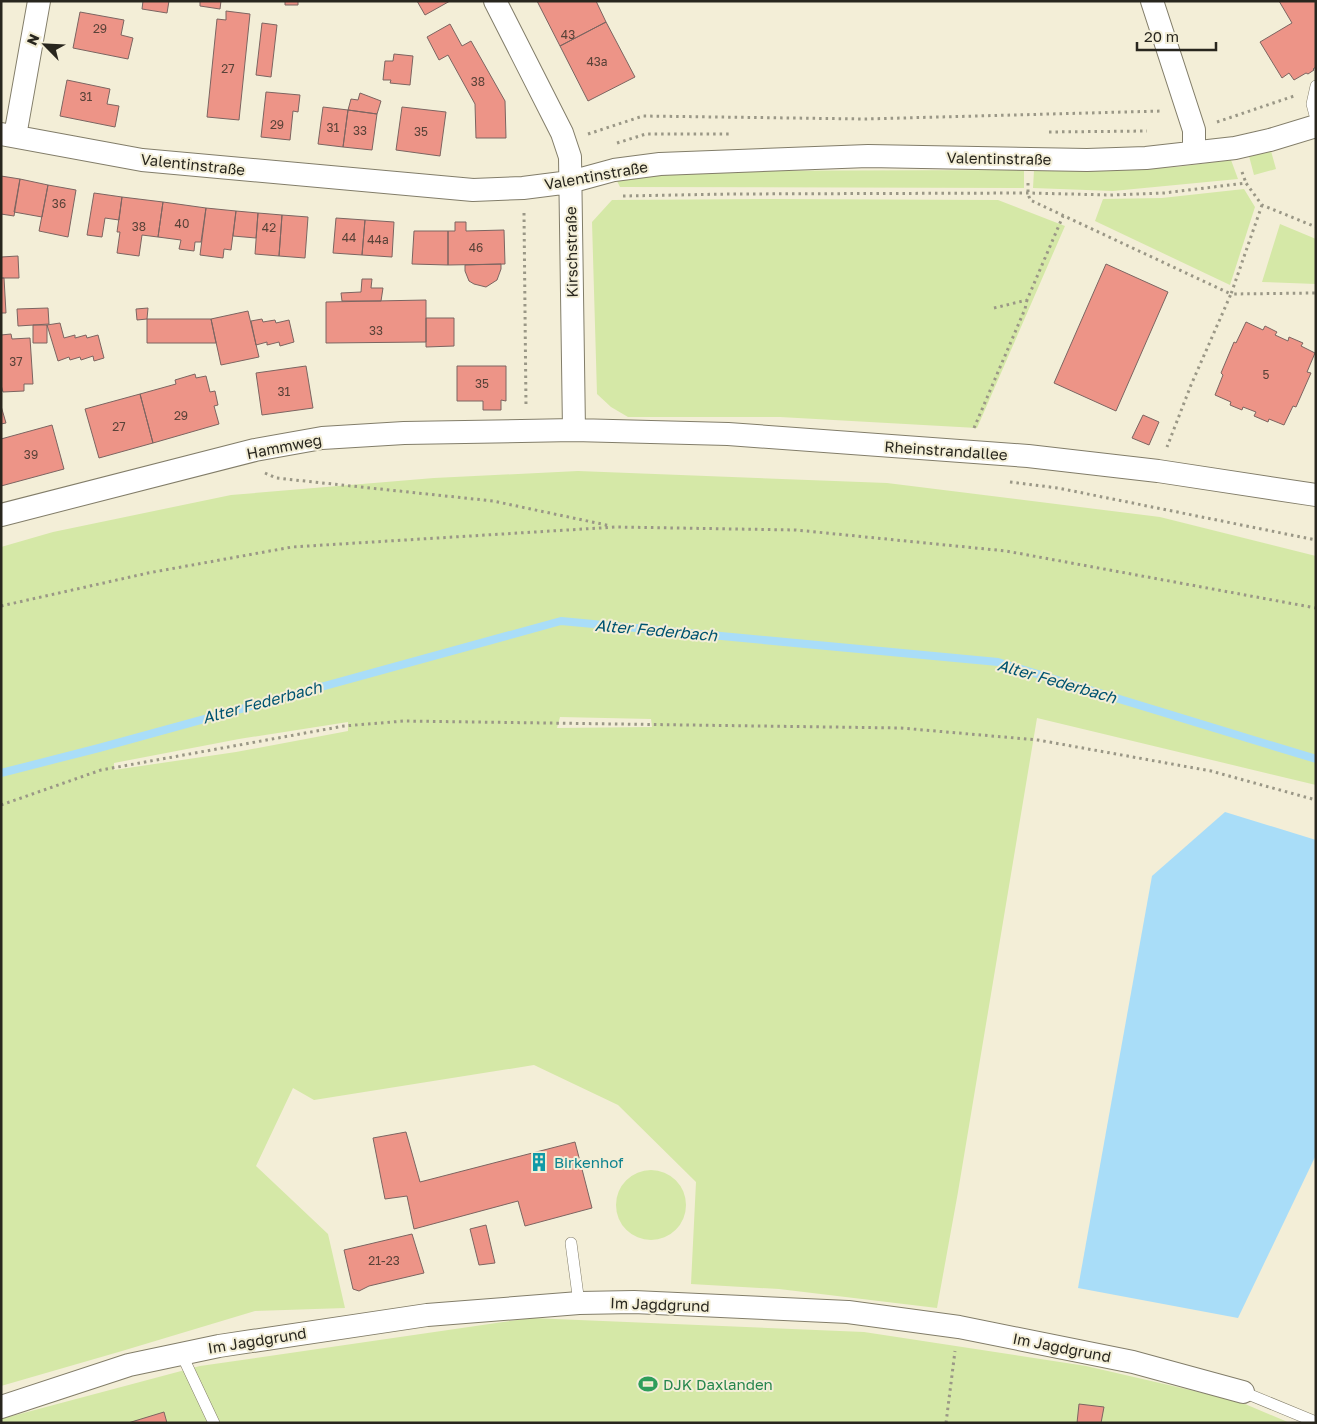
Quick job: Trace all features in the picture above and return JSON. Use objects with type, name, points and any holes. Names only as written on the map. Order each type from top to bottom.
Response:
[{"type":"street","points":[[8,135],[39,1]]},
{"type":"street","name":"Kirschstraße","points":[[495,1],[562,133],[570,157],[574,430]]},
{"type":"street","points":[[1152,1],[1192,131]]},
{"type":"street","name":"Valentinstraße","points":[[8,135],[142,160],[472,190],[523,188],[570,182],[614,170],[660,164],[868,156],[1087,160],[1146,158],[1192,131],[1235,148],[1316,126]]},
{"type":"street","name":"Hammweg","points":[[1,515],[255,450],[322,438],[404,433],[574,430]]},
{"type":"street","name":"Rheinstrandallee","points":[[574,430],[738,434],[1028,456],[1158,471],[1316,495]]},
{"type":"street","name":"Im Jagdgrund","points":[[1,1407],[129,1365],[228,1344],[427,1314],[579,1303],[634,1302],[848,1312],[959,1327],[1133,1362],[1243,1392]]},
{"type":"lane","points":[[1315,87],[1312,104],[1316,119]]},
{"type":"lane","points":[[571,1243],[579,1303]]},
{"type":"lane","points":[[181,1353],[212,1422]]},
{"type":"lane","name":"Im Jagdgrund","points":[[1243,1392],[1316,1422]]},
{"type":"path","points":[[565,142],[643,116],[865,119],[1192,131],[1315,87]]},
{"type":"path","points":[[615,196],[1028,193],[1119,195],[1246,183],[1262,205],[1316,227]]},
{"type":"path","points":[[523,188],[526,431]]},
{"type":"path","points":[[1028,193],[1030,200],[1231,294],[1316,293]]},
{"type":"path","points":[[1158,471],[1191,385],[1231,294],[1262,205]]},
{"type":"path","points":[[973,431],[1025,309],[1026,300],[1063,216]]},
{"type":"path","points":[[994,308],[1026,300]]},
{"type":"path","points":[[255,450],[265,475],[276,478],[493,502],[616,527]]},
{"type":"path","points":[[1058,488],[1316,540]]},
{"type":"path","points":[[1,606],[148,573],[292,547],[616,527],[796,530],[1006,551],[1316,608]]},
{"type":"path","points":[[1,805],[101,770],[344,726],[404,722],[901,728],[1048,742],[1211,771],[1316,800]]},
{"type":"path","points":[[946,1423],[959,1327]]},
{"type":"green space","points":[[1271,151],[1276,169],[1254,175],[1249,156]]},
{"type":"green space","points":[[1231,160],[1238,179],[1113,191],[1033,188],[1034,170],[1176,167]]},
{"type":"green space","points":[[1024,170],[1024,188],[620,187],[616,179],[689,171]]},
{"type":"green space","points":[[1244,189],[1255,207],[1230,285],[1095,221],[1103,199],[1162,198]]},
{"type":"green space","points":[[612,200],[998,200],[1065,226],[977,428],[780,417],[628,417],[611,407],[597,394],[592,222]]},
{"type":"green space","points":[[1280,224],[1316,239],[1316,284],[1262,282]]},
{"type":"green space","points":[[578,471],[887,483],[1160,517],[1316,556],[1316,785],[1037,718],[937,1308],[779,1289],[691,1284],[696,1182],[618,1105],[534,1065],[314,1100],[293,1088],[256,1166],[328,1234],[345,1308],[255,1311],[1,1386],[1,547],[53,532],[231,495],[434,478]],"holes":[[[560,717],[651,719],[652,727],[557,728]],[[348,722],[348,731],[236,752],[114,770],[114,763],[239,739]]]},
{"type":"green space","points":[[651,1170],[664,1173],[676,1180],[683,1192],[686,1205],[683,1218],[676,1230],[664,1237],[651,1240],[638,1237],[626,1230],[619,1218],[616,1205],[619,1192],[626,1180],[638,1173]]},
{"type":"green space","name":"DJK Daxlanden","points":[[531,1318],[864,1332],[1086,1366],[1238,1401],[1290,1423],[1,1423],[1,1419],[200,1366]]},
{"type":"water","points":[[1225,812],[1316,840],[1316,1155],[1238,1318],[1078,1288],[1152,876]]},
{"type":"building","points":[[143,1],[169,1],[167,13],[142,9]]},
{"type":"building","points":[[200,1],[221,1],[220,9],[200,6]]},
{"type":"building","points":[[285,1],[298,1],[298,5],[285,5]]},
{"type":"building","points":[[417,1],[450,1],[425,15]]},
{"type":"building","points":[[537,1],[596,1],[606,22],[560,46]]},
{"type":"building","points":[[1279,1],[1316,1],[1316,67],[1308,74],[1306,73],[1294,80],[1289,73],[1282,78],[1260,42],[1292,23]]},
{"type":"building","points":[[226,11],[250,14],[239,120],[207,117],[217,19],[226,20]]},
{"type":"building","points":[[80,12],[124,20],[121,35],[133,38],[128,59],[73,48]]},
{"type":"building","points":[[606,22],[635,77],[588,101],[560,46]]},
{"type":"building","points":[[262,23],[277,25],[271,77],[256,75]]},
{"type":"building","points":[[450,24],[462,46],[471,41],[505,101],[506,138],[476,138],[475,104],[448,55],[439,60],[427,37]]},
{"type":"building","points":[[394,54],[413,56],[410,85],[390,83],[391,80],[383,80],[385,61],[393,61]]},
{"type":"building","points":[[67,80],[110,89],[107,104],[119,106],[115,127],[60,116]]},
{"type":"building","points":[[266,92],[300,95],[298,112],[293,111],[290,140],[261,137]]},
{"type":"building","points":[[360,93],[381,101],[377,114],[348,110],[351,99],[358,100]]},
{"type":"building","points":[[323,107],[348,110],[343,147],[318,144]]},
{"type":"building","points":[[402,107],[446,112],[440,156],[396,150]]},
{"type":"building","points":[[348,110],[377,114],[372,150],[343,147]]},
{"type":"building","points":[[1,176],[20,179],[14,216],[1,214]]},
{"type":"building","points":[[20,179],[48,185],[42,217],[14,212]]},
{"type":"building","points":[[48,185],[76,190],[68,237],[39,231]]},
{"type":"building","points":[[94,193],[122,197],[119,220],[105,218],[102,237],[87,235]]},
{"type":"building","points":[[122,197],[163,202],[158,237],[142,235],[139,256],[117,253],[120,232],[117,232]]},
{"type":"building","points":[[163,202],[206,208],[201,242],[195,242],[194,251],[179,249],[181,240],[158,237]]},
{"type":"building","points":[[206,208],[236,211],[231,250],[224,249],[223,258],[200,255]]},
{"type":"building","points":[[236,211],[258,213],[256,238],[233,236]]},
{"type":"building","points":[[258,213],[282,215],[279,256],[255,254]]},
{"type":"building","points":[[282,215],[308,217],[305,258],[279,256]]},
{"type":"building","points":[[336,218],[365,220],[362,255],[333,253]]},
{"type":"building","points":[[365,220],[394,222],[392,257],[362,255]]},
{"type":"building","points":[[455,222],[466,222],[466,231],[504,230],[505,264],[448,265],[448,231],[455,231]]},
{"type":"building","points":[[414,231],[448,231],[448,265],[412,264]]},
{"type":"building","points":[[18,256],[19,278],[1,278],[1,257]]},
{"type":"building","points":[[501,264],[497,280],[486,287],[469,281],[465,271],[465,265]]},
{"type":"building","points":[[1106,264],[1168,292],[1116,411],[1054,383]]},
{"type":"building","points":[[1,278],[4,278],[6,313],[1,313]]},
{"type":"building","points":[[362,279],[372,279],[371,288],[383,288],[381,301],[342,301],[341,293],[361,292]]},
{"type":"building","points":[[426,300],[426,342],[326,343],[326,302]]},
{"type":"building","points":[[48,308],[49,324],[18,326],[17,309]]},
{"type":"building","points":[[148,308],[147,319],[137,320],[136,309]]},
{"type":"building","points":[[248,311],[259,357],[221,365],[211,319]]},
{"type":"building","points":[[426,318],[454,318],[454,346],[426,347]]},
{"type":"building","points":[[147,319],[211,319],[216,343],[147,343]]},
{"type":"building","points":[[262,319],[263,322],[275,320],[276,323],[289,320],[294,342],[280,346],[279,342],[267,345],[267,342],[256,345],[251,321]]},
{"type":"building","points":[[1246,322],[1263,330],[1265,326],[1277,332],[1275,335],[1288,341],[1289,337],[1303,343],[1301,346],[1315,353],[1307,372],[1311,373],[1296,407],[1293,406],[1284,425],[1269,419],[1268,422],[1254,416],[1256,412],[1243,407],[1242,410],[1230,405],[1231,402],[1215,395],[1223,375],[1221,373],[1234,342],[1236,343]]},
{"type":"building","points":[[60,323],[64,338],[86,335],[87,338],[98,335],[104,358],[94,361],[93,356],[81,360],[80,357],[70,360],[69,357],[58,361],[47,325]]},
{"type":"building","points":[[33,325],[47,325],[47,343],[33,343]]},
{"type":"building","points":[[11,334],[12,339],[30,338],[33,384],[24,384],[24,391],[3,392],[1,385],[1,335]]},
{"type":"building","points":[[306,366],[313,408],[262,415],[256,373]]},
{"type":"building","points":[[457,366],[506,366],[506,401],[501,400],[501,410],[483,410],[483,401],[457,401]]},
{"type":"building","points":[[195,374],[196,378],[206,376],[210,392],[215,391],[218,405],[214,406],[219,424],[153,443],[140,394],[176,384],[175,380]]},
{"type":"building","points":[[140,394],[153,443],[99,458],[85,409]]},
{"type":"building","points":[[1,406],[6,423],[1,424]]},
{"type":"building","points":[[1143,415],[1159,422],[1149,445],[1132,438]]},
{"type":"building","points":[[52,425],[64,469],[1,486],[1,439]]},
{"type":"building","name":"Birkenhof","points":[[406,1132],[420,1182],[575,1142],[592,1208],[525,1226],[518,1201],[414,1229],[407,1196],[385,1199],[373,1138]]},
{"type":"building","points":[[486,1225],[495,1263],[479,1265],[470,1229]]},
{"type":"building","points":[[412,1234],[424,1273],[369,1286],[359,1291],[353,1289],[344,1250]]},
{"type":"building","points":[[1079,1404],[1104,1407],[1101,1423],[1077,1423]]},
{"type":"building","points":[[164,1412],[167,1423],[128,1423]]},
{"type":"waterway","name":"Alter Federbach","points":[[1,773],[99,748],[561,621],[998,662],[1316,759]]},
{"type":"place","name":"Birkenhof","points":[[539,1162]]},
{"type":"place","name":"DJK Daxlanden","points":[[648,1384]]}]
